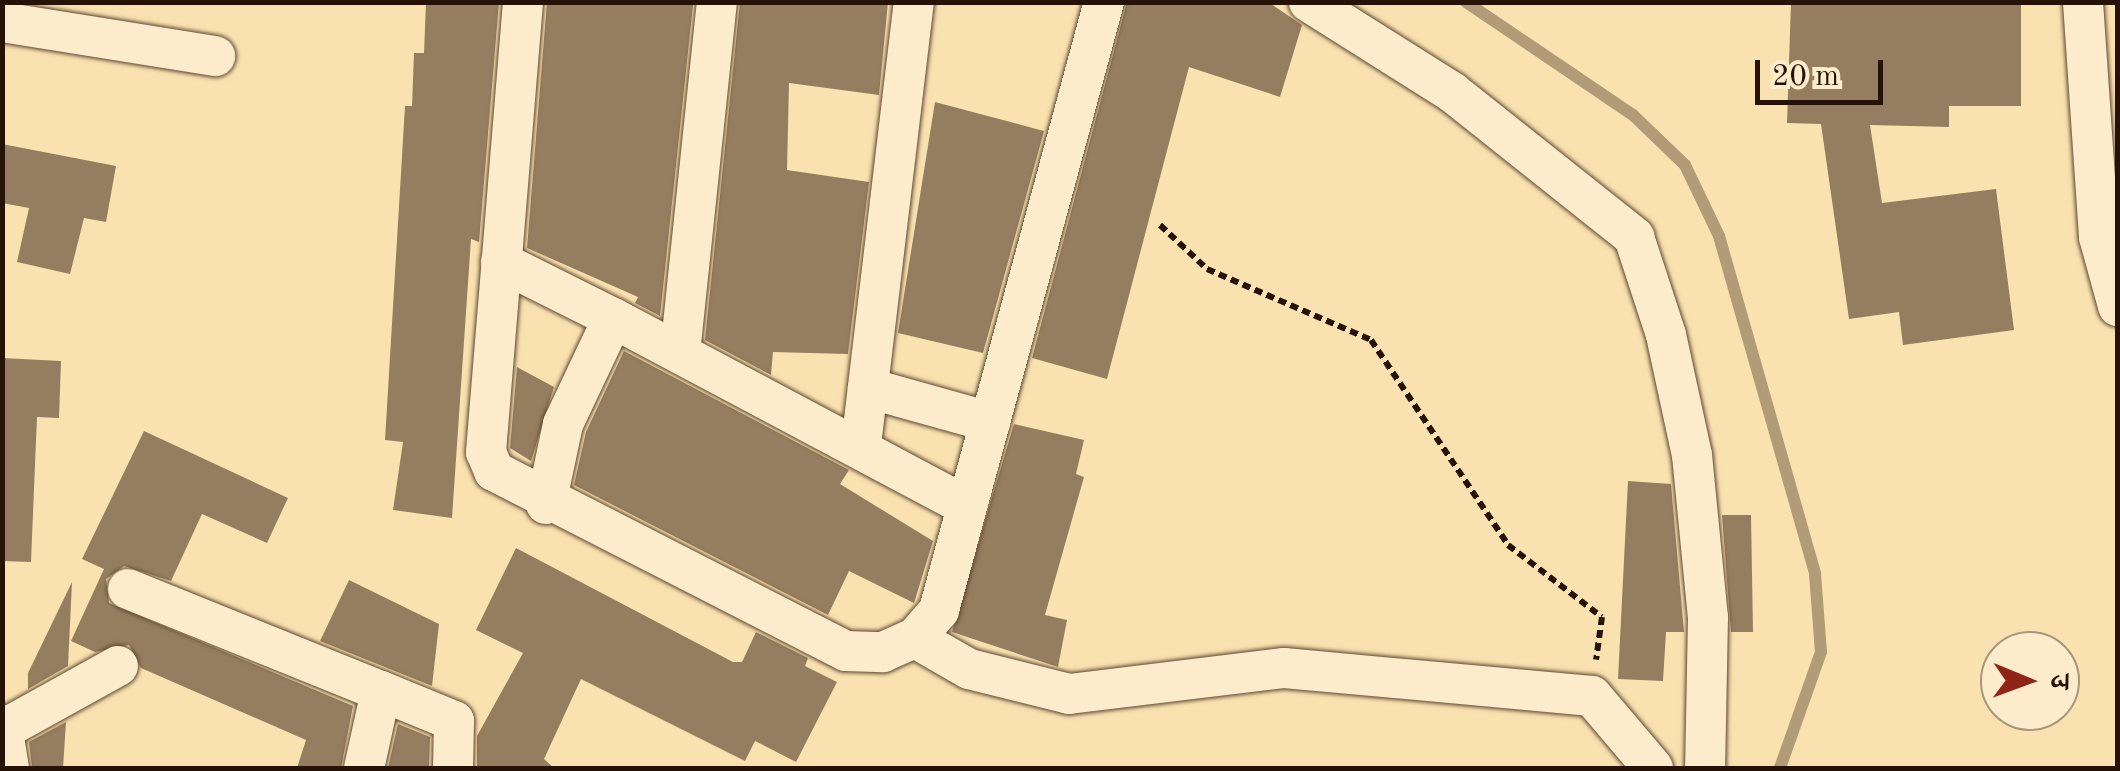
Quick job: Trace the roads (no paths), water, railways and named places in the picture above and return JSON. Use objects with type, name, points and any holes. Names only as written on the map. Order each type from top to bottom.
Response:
[{"type":"street","points":[[524,2],[486,452],[502,479],[546,504],[660,552],[846,651],[883,652],[916,638],[939,610],[1104,2]]},
{"type":"street","points":[[680,353],[717,2]]},
{"type":"street","points":[[862,445],[914,2]]},
{"type":"street","points":[[1309,2],[1452,92],[1634,237],[1666,335],[1692,455],[1708,617],[1704,768]]},
{"type":"street","points":[[2083,2],[2099,237],[2118,306]]},
{"type":"street","points":[[2,22],[215,56]]},
{"type":"street","points":[[501,262],[862,445],[965,505]]},
{"type":"street","points":[[546,504],[563,424],[613,318]]},
{"type":"street","points":[[868,388],[990,422]]},
{"type":"street","points":[[128,589],[454,720],[453,768]]},
{"type":"street","points":[[916,638],[969,669],[1069,694],[1284,668],[1592,696],[1653,768]]},
{"type":"street","points":[[9,768],[4,726],[118,666]]},
{"type":"street","points":[[364,768],[381,692]]},
{"type":"waterway","points":[[1466,2],[1633,115],[1685,165],[1719,236],[1815,574],[1821,652],[1780,768]]}]
